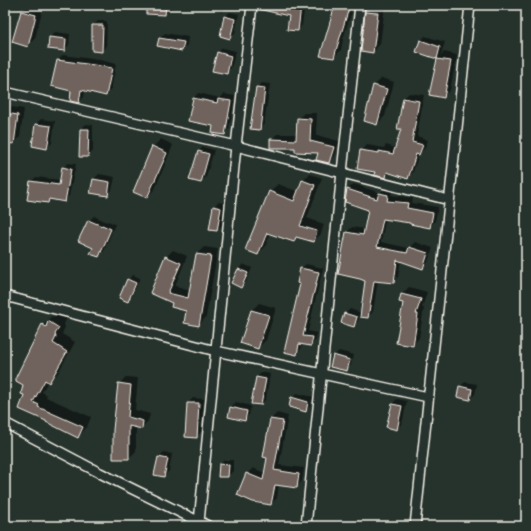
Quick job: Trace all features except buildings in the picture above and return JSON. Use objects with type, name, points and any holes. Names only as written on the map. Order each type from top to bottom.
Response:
[{"type":"street","points":[[5,423],[100,473],[204,524],[216,351],[236,146],[252,5]]},
{"type":"street","points":[[306,526],[360,5]]},
{"type":"street","points":[[415,526],[470,5]]},
{"type":"street","points":[[5,92],[236,146],[449,200]]},
{"type":"street","points":[[5,296],[216,351],[428,397]]}]
